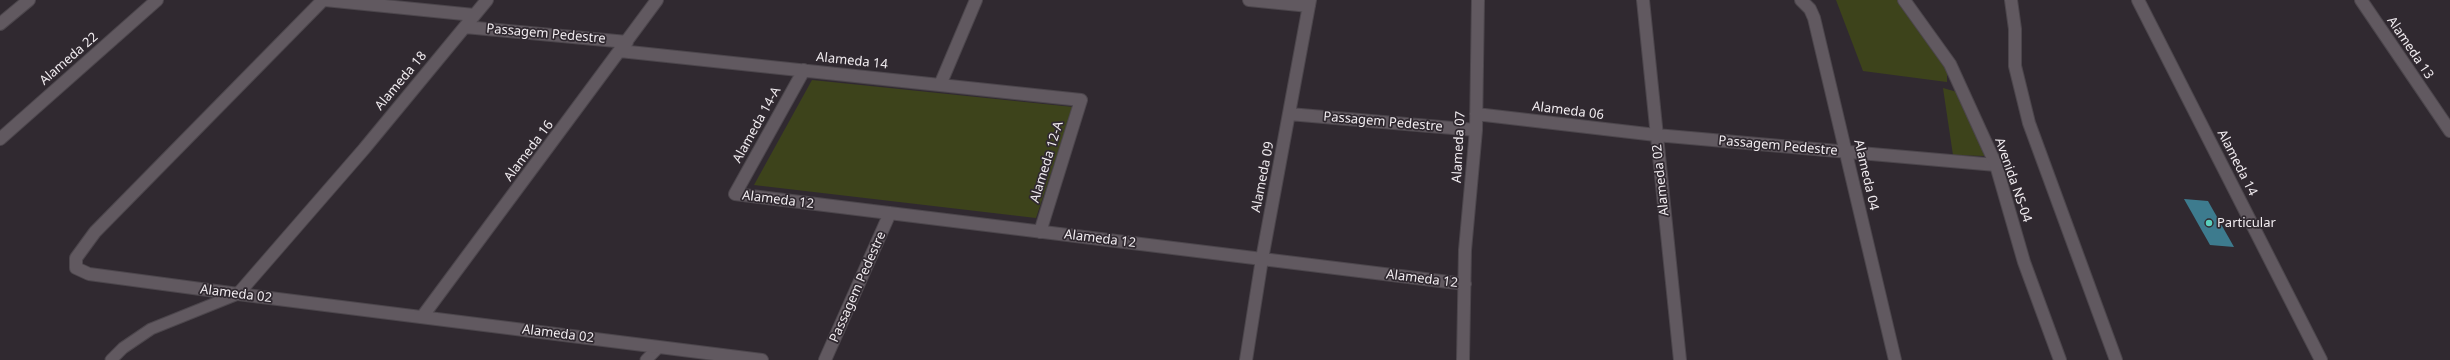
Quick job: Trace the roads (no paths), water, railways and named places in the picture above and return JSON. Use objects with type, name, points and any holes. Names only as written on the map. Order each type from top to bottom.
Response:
[{"type":"street","points":[[0,24],[29,0]]},
{"type":"street","name":"Alameda 22","points":[[0,139],[157,0]]},
{"type":"street","points":[[324,0],[474,15]]},
{"type":"street","name":"Alameda 02","points":[[324,0],[95,232],[76,258],[76,268],[90,274],[238,294],[762,360]]},
{"type":"street","name":"Alameda 18","points":[[238,294],[487,0]]},
{"type":"street","name":"Alameda 16","points":[[422,317],[657,0]]},
{"type":"street","points":[[940,85],[976,0]]},
{"type":"street","points":[[1249,0],[1310,3]]},
{"type":"street","name":"Alameda 07","points":[[1465,290],[1465,250],[1476,130],[1478,0]]},
{"type":"street","name":"Alameda 02","points":[[1643,0],[1680,360]]},
{"type":"street","name":"Alameda 04","points":[[1801,0],[1810,9],[1814,18],[1895,360]]},
{"type":"street","name":"Avenida NS-04","points":[[1904,0],[1950,64],[1996,164],[2024,262],[2060,360]]},
{"type":"street","points":[[2011,0],[2015,29],[2015,66],[2029,123],[2116,360]]},
{"type":"street","name":"Alameda 14","points":[[2138,0],[2321,360]]},
{"type":"street","name":"Alameda 13","points":[[2360,0],[2450,131]]},
{"type":"street","name":"Alameda 09","points":[[1246,360],[1262,259],[1310,3]]},
{"type":"street","name":"Passagem Pedestre","points":[[465,27],[623,46]]},
{"type":"street","name":"Alameda 14","points":[[623,46],[804,70],[1081,100]]},
{"type":"street","name":"Alameda 14-A","points":[[735,194],[804,70]]},
{"type":"street","name":"Alameda 12-A","points":[[1040,232],[1081,100]]},
{"type":"street","name":"Passagem Pedestre","points":[[1289,114],[1476,130]]},
{"type":"street","name":"Alameda 06","points":[[1476,114],[1656,135]]},
{"type":"street","name":"Passagem Pedestre","points":[[1656,135],[1996,164]]},
{"type":"street","name":"Alameda 12","points":[[735,194],[1262,259],[1465,290]]},
{"type":"street","name":"Passagem Pedestre","points":[[825,360],[890,213]]},
{"type":"street","points":[[1463,360],[1465,290]]},
{"type":"lane","points":[[111,360],[123,348],[151,329],[238,294]]},
{"type":"lane","points":[[646,360],[659,347]]},
{"type":"water","name":"Particular","points":[[2184,199],[2208,201],[2234,247],[2210,245]]},
{"type":"place","name":"Particular","points":[[2209,223]]}]
